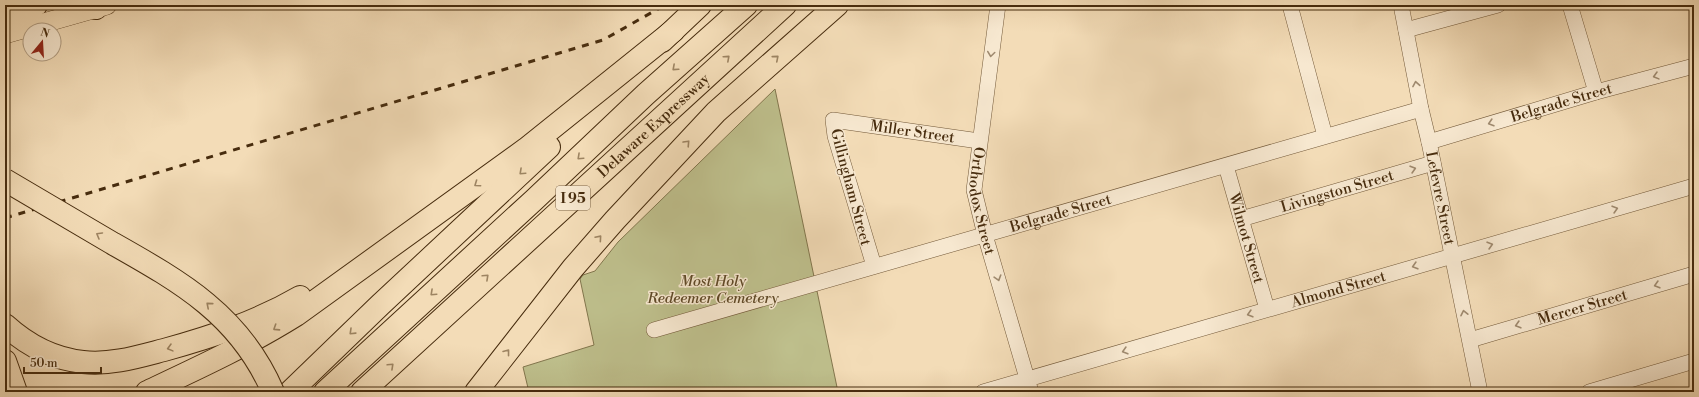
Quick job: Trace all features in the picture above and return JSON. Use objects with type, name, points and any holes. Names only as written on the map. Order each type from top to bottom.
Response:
[{"type":"highway","points":[[5,26],[36,5]]},
{"type":"highway","points":[[290,392],[380,305],[700,5]]},
{"type":"highway","name":"Delaware Expressway","points":[[325,392],[528,206],[646,94],[746,5]]},
{"type":"highway","name":"Delaware Expressway","points":[[362,392],[785,5]]},
{"type":"highway","points":[[478,389],[573,268],[615,220],[716,112],[837,5]]},
{"type":"highway","points":[[147,392],[237,350],[266,334],[324,295],[526,149],[673,31]]},
{"type":"highway","points":[[5,180],[165,273],[198,296],[214,310],[244,342],[257,360],[273,392]]},
{"type":"highway","points":[[5,325],[36,348],[51,355],[83,362],[100,363],[121,360],[208,338],[262,317],[410,232]]},
{"type":"highway","points":[[5,361],[16,392]]},
{"type":"main road","points":[[5,34],[99,6]]},
{"type":"street","name":"Orthodox Street","points":[[998,5],[979,141],[974,190],[985,235],[1030,386]]},
{"type":"street","name":"Lefevre Street","points":[[1401,5],[1421,109],[1480,392]]},
{"type":"street","points":[[1406,30],[1498,5]]},
{"type":"street","points":[[1570,5],[1596,92]]},
{"type":"street","points":[[1291,9],[1325,136]]},
{"type":"street","name":"Belgrade Street","points":[[1429,142],[1596,92],[1694,66]]},
{"type":"street","name":"Belgrade Street","points":[[654,330],[1421,109]]},
{"type":"street","name":"Gillingham Street","points":[[847,122],[833,120],[835,136],[874,266]]},
{"type":"street","name":"Miller Street","points":[[847,122],[979,141]]},
{"type":"street","name":"Livingston Street","points":[[1242,219],[1433,164]]},
{"type":"street","name":"Wilmot Street","points":[[1226,166],[1267,309]]},
{"type":"street","name":"Almond Street","points":[[983,392],[1030,386],[1267,309],[1694,186]]},
{"type":"street","name":"Mercer Street","points":[[1470,340],[1694,274]]},
{"type":"street","points":[[1589,392],[1694,361]]},
{"type":"green space","name":"Most Holy Redeemer Cemetery","points":[[775,89],[838,392],[515,392],[528,388],[523,367],[594,345],[580,279],[583,275],[595,271],[618,242]]},
{"type":"railway","points":[[5,218],[603,40],[665,5]]}]
